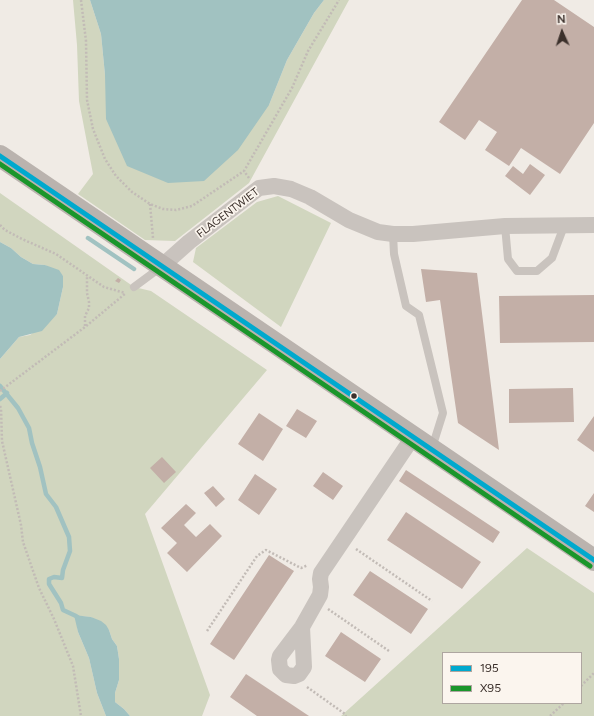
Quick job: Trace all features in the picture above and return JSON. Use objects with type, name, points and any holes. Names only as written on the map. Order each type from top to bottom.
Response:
[{"type":"main road","points":[[0,156],[594,560]]},
{"type":"street","name":"FLAGENTWIET","points":[[167,269],[189,242],[259,188],[274,186],[291,189],[310,197],[349,220],[378,232],[393,234],[413,234],[505,226],[594,225]]},
{"type":"street","points":[[302,627],[304,667],[299,674],[290,676],[286,675],[280,669],[279,660],[285,649],[302,627],[317,601],[321,591],[321,573],[413,437]]},
{"type":"lane","points":[[505,226],[508,260],[517,270],[537,270],[552,258],[564,226]]},
{"type":"lane","points":[[393,234],[394,254],[406,306],[419,315],[443,413],[431,449]]},
{"type":"lane","name":"FLAGENTWIET","points":[[134,287],[167,269]]},
{"type":"path","points":[[81,0],[86,41],[87,100],[93,129],[105,159],[116,176],[132,192],[150,204],[163,209],[176,210],[192,206],[244,171],[292,88],[308,51],[339,0]]},
{"type":"path","points":[[244,171],[259,188]]},
{"type":"path","points":[[150,204],[153,243],[167,269]]},
{"type":"path","points":[[0,225],[5,230],[22,239],[56,254],[104,287],[126,293]]},
{"type":"path","points":[[85,327],[85,316],[89,308],[87,275]]},
{"type":"path","points":[[0,391],[85,327],[134,287]]},
{"type":"path","points":[[1,407],[2,441],[24,542],[39,588],[54,619],[73,666],[81,716]]},
{"type":"path","points":[[344,540],[432,601]]},
{"type":"path","points":[[207,631],[257,556],[266,550],[302,568],[312,564],[321,573]]},
{"type":"path","points":[[317,601],[389,651]]},
{"type":"path","points":[[582,685],[594,674]]},
{"type":"path","points":[[290,676],[346,716]]},
{"type":"path","points":[[550,716],[563,704]]},
{"type":"green space","points":[[73,0],[90,0],[101,34],[105,75],[269,105],[287,60],[314,13],[324,0],[349,0],[249,183],[175,241],[145,240],[78,194],[93,174],[79,101],[77,45]]},
{"type":"green space","points":[[0,193],[134,287],[151,291],[267,370],[145,514],[210,695],[202,716],[130,716],[115,702],[115,693],[119,680],[119,659],[117,646],[112,639],[109,630],[91,617],[76,616],[78,632],[89,658],[97,693],[106,716],[0,716],[0,359],[19,337],[30,335],[57,314],[63,287],[63,276],[45,265],[33,264],[0,242]]},
{"type":"green space","points":[[278,196],[331,223],[281,327],[193,262],[196,248],[257,202]]},
{"type":"green space","points":[[527,548],[594,593],[594,716],[341,716]]},
{"type":"water","points":[[90,0],[324,0],[314,13],[287,60],[269,105],[238,150],[204,181],[168,183],[127,166],[106,119],[105,75],[101,34]]},
{"type":"water","points":[[0,242],[33,264],[45,265],[59,270],[63,276],[63,287],[57,314],[42,331],[19,337],[0,359]]},
{"type":"water","points":[[74,615],[91,617],[101,621],[109,630],[112,639],[117,646],[119,659],[119,680],[115,693],[115,702],[130,716],[106,716],[97,693],[89,658],[78,632]]},
{"type":"building","points":[[522,0],[554,0],[594,27],[594,123],[560,174],[521,148],[509,166],[485,150],[497,132],[479,120],[465,140],[439,122]]},
{"type":"building","points":[[530,164],[545,175],[530,195],[505,176],[513,166],[523,174]]},
{"type":"building","points":[[421,269],[477,273],[499,450],[458,423],[440,300],[426,302]]},
{"type":"building","points":[[118,278],[121,280],[119,283],[115,281]]},
{"type":"building","points":[[594,295],[594,342],[500,343],[499,296]]},
{"type":"building","points":[[573,388],[574,422],[509,423],[509,389]]},
{"type":"building","points":[[297,409],[317,421],[306,438],[286,426]]},
{"type":"building","points":[[259,413],[283,429],[263,461],[238,444]]},
{"type":"building","points":[[594,416],[594,452],[577,440]]},
{"type":"building","points":[[162,457],[176,472],[164,483],[150,468]]},
{"type":"building","points":[[406,470],[500,532],[493,543],[399,481]]},
{"type":"building","points":[[323,472],[343,486],[333,500],[313,486]]},
{"type":"building","points":[[255,474],[277,489],[259,515],[238,500]]},
{"type":"building","points":[[213,486],[225,499],[216,507],[204,493]]},
{"type":"building","points":[[594,493],[594,512],[585,506]]},
{"type":"building","points":[[186,504],[196,513],[184,525],[196,537],[210,524],[222,536],[187,572],[167,553],[177,543],[161,528]]},
{"type":"building","points":[[406,512],[481,562],[462,589],[387,540]]},
{"type":"building","points":[[269,555],[294,571],[234,660],[210,644]]},
{"type":"building","points":[[370,571],[428,609],[411,634],[353,595]]},
{"type":"building","points":[[341,632],[381,659],[365,682],[325,656]]},
{"type":"building","points":[[246,674],[309,716],[257,716],[230,697]]},
{"type":"waterway","points":[[88,238],[134,269]]},
{"type":"waterway","points":[[0,386],[18,408],[29,428],[46,494],[56,507],[69,537],[70,551],[63,570],[62,578],[54,577],[49,579],[49,584],[61,603],[63,610],[80,619]]},
{"type":"waterway","points":[[0,399],[7,393]]},
{"type":"transit line","name":"195","points":[[0,156],[594,560]]},
{"type":"transit line","name":"X95","points":[[0,164],[590,566]]}]
